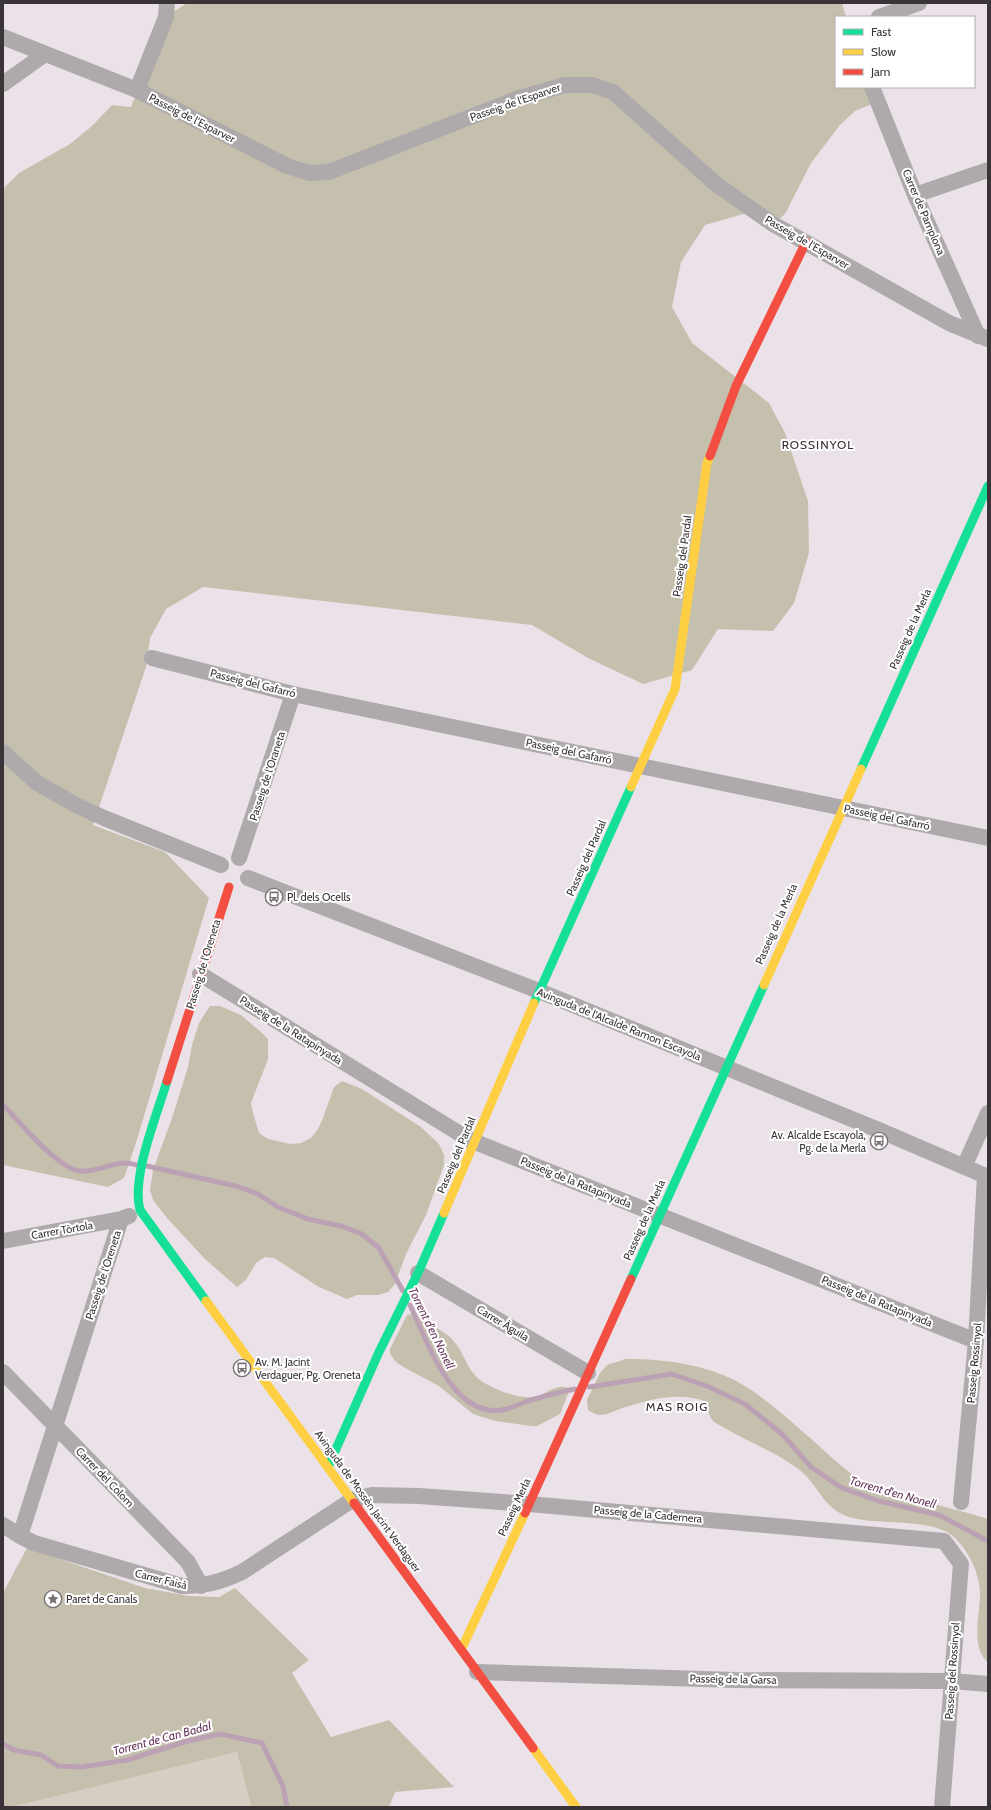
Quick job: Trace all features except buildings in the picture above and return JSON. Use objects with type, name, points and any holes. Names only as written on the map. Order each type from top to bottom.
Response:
[{"type":"street","points":[[137,90],[166,18],[167,3]]},
{"type":"street","points":[[882,16],[919,3]]},
{"type":"street","name":"Passeig de l'Esparver","points":[[3,37],[137,90],[287,166],[309,173],[318,174],[329,172],[519,98],[565,85],[592,85],[613,92],[716,184],[773,224],[949,323],[983,338]]},
{"type":"street","points":[[3,84],[45,54]]},
{"type":"street","name":"Carrer de Pamplona","points":[[872,88],[915,195],[983,338]]},
{"type":"street","points":[[915,195],[988,170]]},
{"type":"street","name":"Passeig del Pardal","points":[[328,1467],[379,1352],[418,1272],[539,991],[642,766],[675,688],[708,462],[736,386],[806,242]]},
{"type":"street","name":"Passeig de la Merla","points":[[588,1373],[988,486]]},
{"type":"street","name":"Passeig del Gafarró","points":[[152,658],[293,694],[988,838]]},
{"type":"street","name":"Passeig de l'Oraneta","points":[[239,858],[293,694]]},
{"type":"street","points":[[3,752],[37,783],[104,818],[221,865]]},
{"type":"street","points":[[239,858],[248,866],[248,878],[240,886],[229,886],[220,878],[221,865],[227,860],[239,858]]},
{"type":"street","name":"Avinguda de l'Alcalde Ramon Escayola","points":[[248,878],[539,991],[882,1131],[987,1177]]},
{"type":"street","name":"Passeig de l'Oreneta","points":[[20,1536],[121,1219],[140,1210],[136,1199],[139,1174],[200,974],[229,886]]},
{"type":"street","name":"Passeig de la Ratapinyada","points":[[200,974],[474,1142],[976,1341]]},
{"type":"street","points":[[964,1167],[988,1113]]},
{"type":"street","name":"Passeig Rossinyol","points":[[960,1502],[976,1341],[987,1177]]},
{"type":"street","name":"Avinguda de Mossèn Jacint Verdaguer","points":[[140,1210],[576,1807]]},
{"type":"street","name":"Carrer Tòrtola","points":[[3,1241],[121,1219]]},
{"type":"street","name":"Carrer Àguila","points":[[418,1272],[588,1373]]},
{"type":"street","name":"Carrer del Colom","points":[[3,1372],[188,1562],[201,1586]]},
{"type":"street","name":"Passeig Merla","points":[[461,1650],[588,1373]]},
{"type":"street","name":"Passeig de la Cadernera","points":[[352,1500],[372,1495],[379,1495],[529,1504],[944,1541]]},
{"type":"street","name":"Carrer Faisà","points":[[3,1525],[34,1543],[166,1582],[182,1586],[201,1586],[226,1579],[242,1572],[352,1500]]},
{"type":"street","name":"Passeig del Rossinyol","points":[[942,1807],[961,1564],[944,1541]]},
{"type":"street","name":"Passeig de la Garsa","points":[[477,1672],[735,1680],[951,1681],[988,1684]]},
{"type":"shaded area","points":[[187,3],[842,3],[846,16],[835,16],[835,88],[867,88],[872,104],[855,111],[840,125],[811,163],[785,214],[773,224],[754,211],[705,225],[681,262],[672,307],[692,343],[769,403],[785,433],[808,501],[809,553],[794,603],[773,631],[718,629],[692,670],[643,684],[588,658],[532,625],[203,587],[166,609],[150,638],[146,667],[93,825],[165,852],[209,898],[135,1146],[124,1178],[108,1187],[3,1165],[3,189],[19,173],[70,144],[92,126],[112,105],[131,107],[166,17]]},
{"type":"shaded area","points":[[210,1006],[220,1006],[241,1015],[268,1039],[268,1059],[251,1103],[259,1133],[268,1139],[290,1144],[301,1143],[311,1138],[318,1129],[323,1118],[334,1087],[342,1081],[362,1089],[421,1127],[439,1144],[444,1155],[444,1165],[426,1215],[406,1254],[395,1284],[388,1292],[378,1295],[357,1295],[347,1299],[319,1287],[274,1258],[265,1257],[256,1263],[246,1280],[237,1287],[205,1259],[167,1218],[153,1200],[150,1190],[153,1170],[172,1118],[188,1067],[192,1045],[199,1023]]},
{"type":"shaded area","points":[[412,1314],[451,1338],[477,1377],[484,1383],[494,1388],[523,1397],[538,1396],[560,1387],[570,1389],[560,1414],[537,1426],[495,1421],[473,1414],[439,1386],[396,1362],[390,1354],[390,1349],[407,1315]]},
{"type":"shaded area","points":[[626,1359],[655,1360],[684,1364],[725,1376],[747,1387],[763,1399],[788,1418],[842,1467],[874,1488],[988,1519],[988,1663],[982,1656],[979,1648],[977,1630],[980,1594],[976,1571],[969,1556],[954,1537],[944,1531],[919,1524],[861,1520],[840,1513],[827,1503],[808,1478],[794,1466],[714,1422],[710,1417],[704,1401],[694,1398],[675,1397],[645,1401],[603,1415],[588,1410],[587,1400],[600,1373],[607,1365]]},
{"type":"shaded area","points":[[27,1548],[145,1588],[189,1596],[219,1597],[235,1588],[309,1660],[292,1673],[331,1737],[389,1720],[454,1787],[395,1792],[389,1807],[251,1807],[237,1752],[12,1807],[3,1807],[3,1593]]},
{"type":"shaded area","points":[[237,1752],[251,1807],[12,1807]]},
{"type":"waterway","name":"Torrent d'en Nonell","points":[[3,1105],[49,1153],[70,1168],[79,1171],[91,1171],[119,1163],[137,1165]]},
{"type":"waterway","name":"Torrent d'en Nonell","points":[[147,1166],[236,1186],[258,1194],[278,1207],[308,1219],[341,1226],[362,1234],[379,1248],[403,1291]]},
{"type":"waterway","name":"Torrent d'en Nonell","points":[[410,1305],[433,1356],[455,1390],[469,1402],[484,1409],[502,1410],[543,1396],[575,1389]]},
{"type":"waterway","name":"Torrent d'en Nonell","points":[[589,1387],[672,1374],[709,1387],[745,1404],[782,1434],[811,1467],[842,1488],[879,1501],[939,1515],[988,1541]]},
{"type":"waterway","name":"Torrent de Can Badal","points":[[3,1744],[14,1750],[41,1755],[58,1766],[82,1767],[127,1760],[188,1741],[220,1734],[262,1743],[283,1786],[287,1807]]},
{"type":"traffic: fast","points":[[861,769],[988,486]]},
{"type":"traffic: fast","points":[[534,1003],[631,787]]},
{"type":"traffic: fast","points":[[631,1279],[764,985]]},
{"type":"traffic: fast","points":[[167,1081],[146,1146],[142,1164],[138,1196],[140,1210],[206,1301]]},
{"type":"traffic: fast","points":[[328,1467],[379,1352],[418,1273],[444,1213]]},
{"type":"traffic: slow","points":[[631,787],[675,689],[707,463],[710,456]]},
{"type":"traffic: slow","points":[[764,985],[861,769]]},
{"type":"traffic: slow","points":[[444,1213],[534,1003]]},
{"type":"traffic: slow","points":[[206,1301],[354,1503]]},
{"type":"traffic: slow","points":[[461,1650],[525,1513]]},
{"type":"traffic: slow","points":[[533,1748],[576,1807]]},
{"type":"traffic: jam","points":[[710,456],[736,386],[806,242]]},
{"type":"traffic: jam","points":[[167,1081],[229,887]]},
{"type":"traffic: jam","points":[[525,1513],[631,1279]]},
{"type":"traffic: jam","points":[[354,1503],[533,1748]]},
{"type":"place","name":"Pl. dels Ocells","points":[[274,897]]},
{"type":"place","name":"Av. Alcalde Escayola, Pg. de la Merla","points":[[879,1141]]},
{"type":"place","name":"Av. M. Jacint Verdaguer, Pg. Oreneta","points":[[242,1368]]},
{"type":"place","name":"Paret de Canals","points":[[53,1599]]},
{"type":"district","name":"ROSSINYOL","points":[[818,444]]},
{"type":"district","name":"MAS ROIG","points":[[677,1406]]}]
